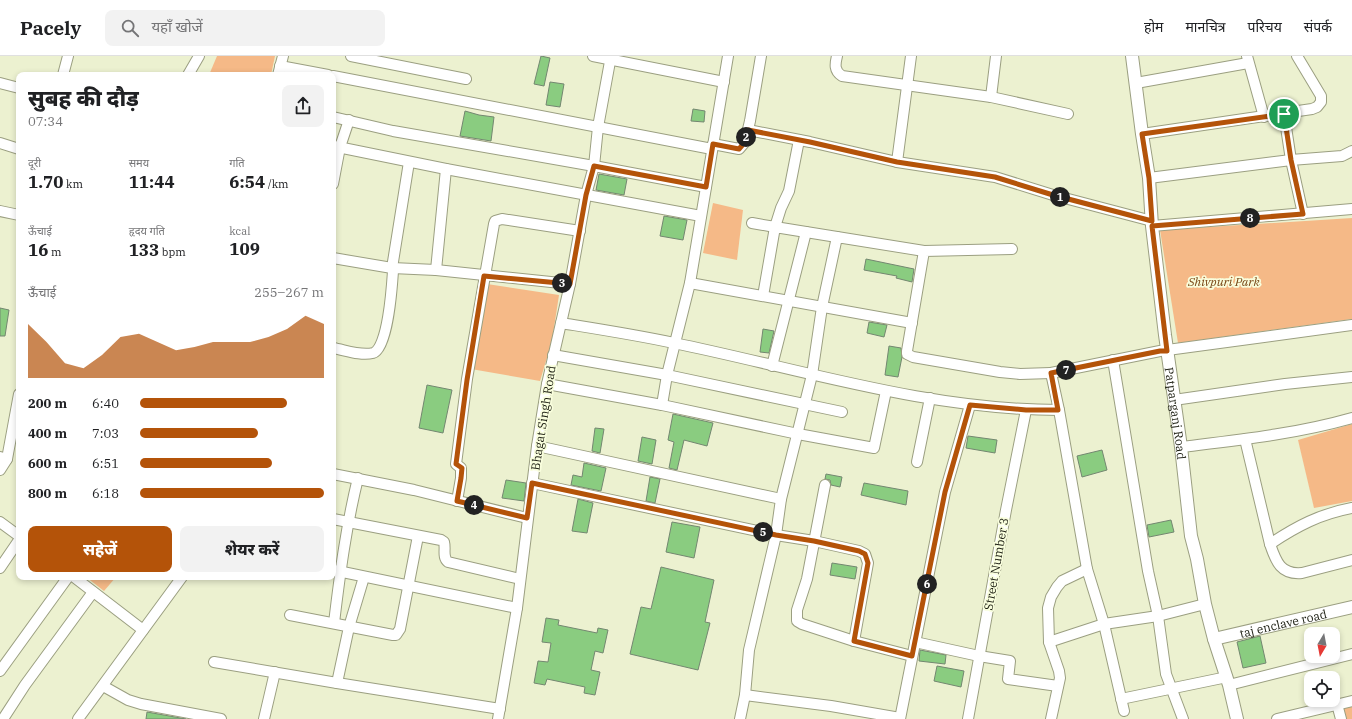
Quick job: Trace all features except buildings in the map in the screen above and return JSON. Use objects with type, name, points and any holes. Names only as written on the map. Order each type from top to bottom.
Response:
[{"type":"street","points":[[64,72],[67,56]]},
{"type":"street","points":[[190,72],[199,56]]},
{"type":"street","points":[[351,56],[466,79]]},
{"type":"street","points":[[593,56],[611,58],[724,82]]},
{"type":"street","points":[[662,405],[674,343],[690,283],[728,56]]},
{"type":"street","points":[[336,77],[598,127],[739,149],[745,142],[748,130],[761,56]]},
{"type":"street","points":[[837,56],[835,66],[837,72],[842,76],[991,97],[1068,114]]},
{"type":"street","points":[[897,162],[911,56]]},
{"type":"street","points":[[991,97],[996,56]]},
{"type":"street","name":"Patparganj Road","points":[[1132,56],[1149,178],[1152,224],[1167,351],[1192,536],[1205,604],[1214,639],[1228,681],[1237,719]]},
{"type":"street","points":[[1142,134],[1284,114],[1317,107],[1321,102],[1321,96],[1297,56]]},
{"type":"street","name":"Bhagat Singh Road","points":[[498,719],[516,608],[527,518],[547,384],[570,284],[586,195],[594,166],[598,127],[611,58]]},
{"type":"street","points":[[1136,83],[1247,59],[1264,117]]},
{"type":"street","points":[[281,66],[312,72]]},
{"type":"street","points":[[0,83],[16,87]]},
{"type":"street","points":[[1284,114],[1291,160],[1303,214]]},
{"type":"street","points":[[336,118],[393,131],[706,187]]},
{"type":"street","points":[[349,120],[336,146],[446,169],[701,216]]},
{"type":"street","points":[[748,130],[897,162],[995,177],[1152,224],[1303,214],[1352,209]]},
{"type":"street","points":[[763,296],[775,227],[781,208],[789,191],[799,140]]},
{"type":"street","points":[[0,143],[16,148]]},
{"type":"street","points":[[1149,178],[1291,160],[1342,156],[1352,151]]},
{"type":"street","points":[[336,348],[363,353],[374,353],[379,348],[384,335],[390,303],[392,268],[410,162]]},
{"type":"street","points":[[436,270],[446,169]]},
{"type":"street","points":[[0,211],[16,214]]},
{"type":"street","points":[[457,501],[462,468],[456,464],[467,380],[484,276],[495,221],[498,219],[580,231]]},
{"type":"street","points":[[752,223],[924,251],[1012,249]]},
{"type":"street","points":[[772,366],[806,232]]},
{"type":"street","points":[[740,719],[745,695],[749,650],[776,535],[781,499],[812,375],[822,307],[837,237]]},
{"type":"street","points":[[924,251],[907,354],[910,356],[996,372],[1020,374],[1051,373],[1160,351],[1352,325]]},
{"type":"street","points":[[336,259],[392,268],[436,270],[570,284]]},
{"type":"street","points":[[690,283],[912,323]]},
{"type":"street","points":[[561,323],[674,343],[886,391],[970,405],[1026,410],[1058,410]]},
{"type":"street","points":[[554,355],[667,375],[842,412]]},
{"type":"street","points":[[1113,360],[1148,570],[1158,616],[1166,674],[1183,719]]},
{"type":"street","points":[[1051,373],[1087,569],[1104,624],[1124,711]]},
{"type":"street","points":[[1174,400],[1285,384],[1352,377]]},
{"type":"street","points":[[547,384],[662,405],[798,434],[874,448],[886,391]]},
{"type":"street","points":[[917,462],[930,398]]},
{"type":"street","points":[[745,695],[831,706],[900,718],[945,492],[970,405]]},
{"type":"street","points":[[0,470],[16,407]]},
{"type":"street","name":"Street Number 3","points":[[968,719],[1006,510],[1026,410]]},
{"type":"street","points":[[1181,447],[1285,434],[1352,418]]},
{"type":"street","points":[[1245,439],[1270,544],[1275,558],[1280,566],[1288,572],[1294,574],[1352,560]]},
{"type":"street","points":[[537,446],[781,499]]},
{"type":"street","points":[[336,474],[414,490],[527,518]]},
{"type":"street","points":[[358,478],[336,571],[516,608]]},
{"type":"street","points":[[532,483],[776,535],[814,541],[859,551],[865,554],[868,563],[854,641]]},
{"type":"street","points":[[825,485],[807,579],[797,610],[797,621],[854,641],[912,656]]},
{"type":"street","points":[[1270,544],[1299,526],[1319,517],[1352,508]]},
{"type":"street","points":[[336,519],[441,540],[444,542],[444,556],[445,560],[448,562],[520,579]]},
{"type":"street","points":[[0,522],[16,534]]},
{"type":"street","points":[[290,615],[396,635],[400,630],[418,536]]},
{"type":"street","points":[[0,568],[16,544]]},
{"type":"street","points":[[1052,719],[1060,678],[1049,642],[1048,608],[1051,597],[1062,581],[1087,569]]},
{"type":"street","points":[[337,683],[350,627],[364,577]]},
{"type":"street","points":[[0,670],[66,580]]},
{"type":"street","points":[[78,580],[144,630]]},
{"type":"street","points":[[78,719],[180,580]]},
{"type":"street","points":[[334,623],[336,580]]},
{"type":"street","points":[[3,719],[25,685],[93,592]]},
{"type":"street","points":[[1049,642],[1104,624],[1158,616],[1205,604]]},
{"type":"street","name":"taj enclave road","points":[[1214,639],[1352,607]]},
{"type":"street","points":[[915,642],[1010,661],[1008,679],[1058,686]]},
{"type":"street","points":[[1121,699],[1171,689],[1228,681],[1352,654]]},
{"type":"street","points":[[214,662],[500,709]]},
{"type":"street","points":[[264,719],[275,672]]},
{"type":"street","points":[[102,686],[128,700],[140,704],[221,719]]},
{"type":"street","points":[[1340,703],[1352,701]]},
{"type":"street","points":[[1277,719],[1293,717],[1327,707]]},
{"type":"street","points":[[1338,707],[1341,719]]},
{"type":"green space","points":[[217,56],[275,56],[272,72],[210,72]]},
{"type":"green space","points":[[713,203],[743,210],[737,260],[703,253]]},
{"type":"green space","name":"Shivpuri Park","points":[[1352,218],[1352,319],[1178,343],[1160,230]]},
{"type":"green space","points":[[487,284],[559,295],[552,341],[540,381],[471,369]]},
{"type":"green space","points":[[1352,424],[1352,501],[1314,508],[1298,440]]},
{"type":"green space","points":[[90,580],[113,580],[104,591]]},
{"type":"green space","points":[[1352,696],[1352,719],[1344,719],[1340,707],[1340,699]]},
{"type":"route","points":[[1284,114],[1291,160],[1303,214],[1152,226],[1167,351],[1160,351],[1051,373],[1058,410],[1026,410],[970,405],[945,492],[912,656],[854,641],[868,563],[865,554],[859,551],[814,541],[776,535],[532,483],[527,518],[457,501],[462,468],[456,464],[467,380],[484,276],[570,284],[586,195],[594,166],[706,187],[713,144],[739,149],[745,142],[748,130],[810,142],[897,162],[995,177],[1053,195],[1152,221],[1149,178],[1142,134],[1284,114]]}]
